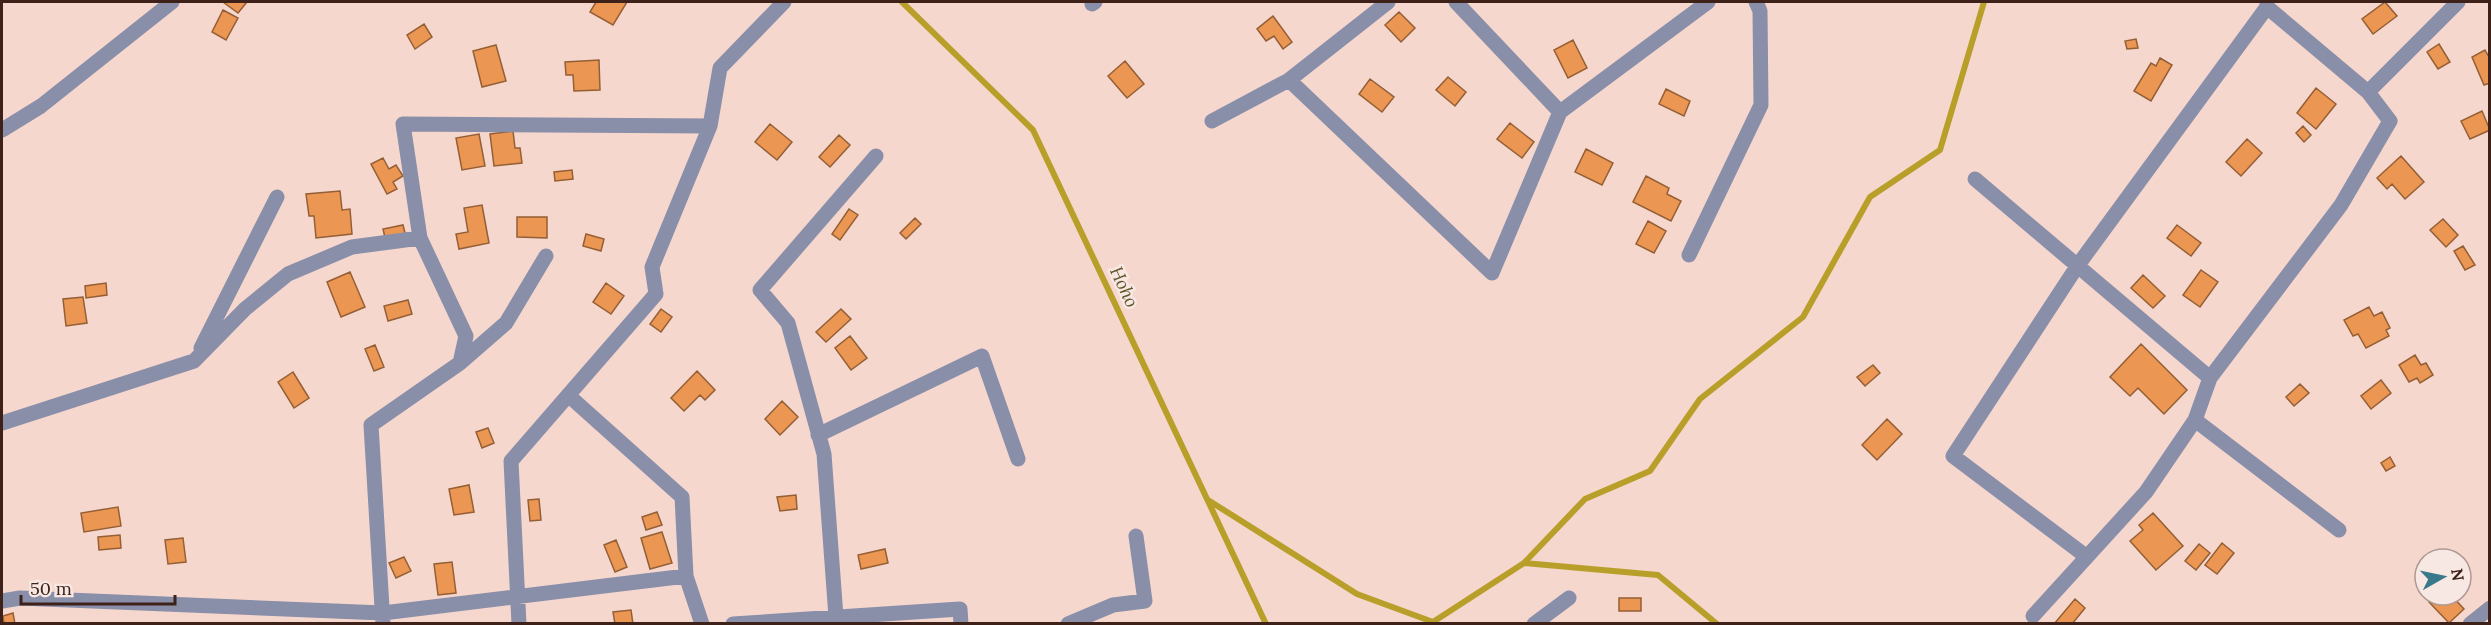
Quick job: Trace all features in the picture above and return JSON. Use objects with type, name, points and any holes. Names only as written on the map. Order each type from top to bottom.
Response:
[{"type":"street","points":[[2,130],[41,106],[172,2]]},
{"type":"street","points":[[519,624],[511,461],[656,294],[652,267],[710,126],[720,68],[784,2]]},
{"type":"street","points":[[1212,121],[1289,80],[1388,2]]},
{"type":"street","points":[[1456,2],[1560,112]]},
{"type":"street","points":[[1289,80],[1492,273],[1560,112],[1708,2]]},
{"type":"street","points":[[1689,255],[1761,105],[1760,11],[1756,2]]},
{"type":"street","points":[[2368,92],[2458,2]]},
{"type":"street","points":[[2033,616],[2088,557],[2146,492],[2195,420],[2210,378],[2341,205],[2390,121],[2368,92],[2267,4],[2078,265],[1953,456],[2088,557]]},
{"type":"street","points":[[460,363],[466,336],[420,238],[403,124],[710,126]]},
{"type":"street","points":[[836,617],[824,454],[788,323],[760,290],[876,156]]},
{"type":"street","points":[[1975,179],[2210,378]]},
{"type":"street","points":[[194,361],[277,197]]},
{"type":"street","points":[[2,423],[194,361],[245,309],[288,274],[352,247],[420,238]]},
{"type":"street","points":[[383,618],[371,425],[460,363],[506,323],[546,256]]},
{"type":"street","points":[[818,435],[982,356],[1018,459]]},
{"type":"street","points":[[568,395],[682,497],[686,576],[702,624]]},
{"type":"street","points":[[2195,420],[2339,530]]},
{"type":"street","points":[[1068,624],[1113,605],[1145,602],[1136,536]]},
{"type":"street","points":[[2,602],[20,598],[383,618],[517,597],[686,576]]},
{"type":"street","points":[[1534,624],[1569,598]]},
{"type":"street","points":[[2470,624],[2490,608]]},
{"type":"street","points":[[733,624],[960,609],[962,624]]},
{"type":"building","points":[[223,2],[247,2],[238,13]]},
{"type":"building","points":[[596,2],[627,2],[613,25],[590,12]]},
{"type":"building","points":[[2385,2],[2397,16],[2373,34],[2362,19]]},
{"type":"building","points":[[223,10],[238,18],[226,40],[212,32]]},
{"type":"building","points":[[1399,12],[1415,28],[1401,42],[1385,25]]},
{"type":"building","points":[[1273,16],[1292,42],[1283,49],[1274,36],[1266,41],[1257,29]]},
{"type":"building","points":[[424,24],[432,37],[415,49],[407,35]]},
{"type":"building","points":[[2136,39],[2138,48],[2127,49],[2125,41]]},
{"type":"building","points":[[1573,40],[1587,68],[1568,78],[1554,50]]},
{"type":"building","points":[[2439,44],[2450,62],[2438,69],[2427,52]]},
{"type":"building","points":[[496,45],[506,81],[482,87],[473,51]]},
{"type":"building","points":[[2485,50],[2490,59],[2490,83],[2484,85],[2472,57]]},
{"type":"building","points":[[2160,58],[2172,65],[2151,101],[2134,91],[2151,63],[2156,66]]},
{"type":"building","points":[[599,60],[600,90],[574,91],[573,75],[566,75],[565,62]]},
{"type":"building","points":[[1125,61],[1144,84],[1127,98],[1108,76]]},
{"type":"building","points":[[1448,77],[1466,92],[1455,106],[1436,90]]},
{"type":"building","points":[[1370,79],[1394,97],[1382,112],[1359,94]]},
{"type":"building","points":[[2316,88],[2336,104],[2316,129],[2297,113]]},
{"type":"building","points":[[1666,89],[1690,101],[1684,116],[1659,104]]},
{"type":"building","points":[[2482,111],[2490,130],[2470,139],[2461,121]]},
{"type":"building","points":[[1510,123],[1534,142],[1522,158],[1497,139]]},
{"type":"building","points":[[770,124],[792,142],[777,160],[755,142]]},
{"type":"building","points":[[2303,126],[2311,135],[2304,142],[2296,133]]},
{"type":"building","points":[[513,131],[515,148],[520,148],[522,163],[494,166],[490,134]]},
{"type":"building","points":[[479,134],[485,166],[462,170],[456,138]]},
{"type":"building","points":[[839,135],[850,145],[830,167],[819,157]]},
{"type":"building","points":[[2247,139],[2262,153],[2241,176],[2226,162]]},
{"type":"building","points":[[1586,149],[1613,163],[1602,185],[1575,172]]},
{"type":"building","points":[[2401,156],[2424,182],[2405,199],[2392,184],[2387,189],[2377,178]]},
{"type":"building","points":[[383,158],[389,169],[396,165],[403,176],[393,182],[397,189],[387,194],[371,164]]},
{"type":"building","points":[[572,170],[573,179],[555,181],[554,172]]},
{"type":"building","points":[[1646,176],[1669,188],[1667,194],[1681,201],[1671,221],[1633,202]]},
{"type":"building","points":[[340,191],[342,210],[350,209],[352,234],[316,238],[314,216],[309,216],[306,194]]},
{"type":"building","points":[[482,205],[489,243],[459,249],[456,234],[468,232],[464,208]]},
{"type":"building","points":[[849,209],[858,215],[840,240],[832,234]]},
{"type":"building","points":[[517,217],[547,217],[547,238],[517,237]]},
{"type":"building","points":[[915,218],[921,224],[906,239],[900,233]]},
{"type":"building","points":[[2443,219],[2458,235],[2446,247],[2430,230]]},
{"type":"building","points":[[1648,221],[1666,231],[1654,253],[1636,244]]},
{"type":"building","points":[[403,225],[406,237],[386,242],[383,229]]},
{"type":"building","points":[[2177,225],[2201,243],[2191,256],[2167,238]]},
{"type":"building","points":[[586,234],[604,239],[601,251],[583,246]]},
{"type":"building","points":[[2463,246],[2475,265],[2465,270],[2454,251]]},
{"type":"building","points":[[2201,270],[2218,282],[2200,307],[2183,295]]},
{"type":"building","points":[[350,272],[365,307],[341,317],[327,282]]},
{"type":"building","points":[[2143,275],[2165,296],[2153,308],[2131,288]]},
{"type":"building","points":[[106,283],[107,295],[86,298],[85,286]]},
{"type":"building","points":[[606,283],[624,296],[611,314],[593,302]]},
{"type":"building","points":[[83,297],[87,323],[66,326],[63,299]]},
{"type":"building","points":[[408,300],[412,314],[388,321],[384,306]]},
{"type":"building","points":[[2369,307],[2374,316],[2382,312],[2390,328],[2386,330],[2389,336],[2366,348],[2358,334],[2353,336],[2344,320]]},
{"type":"building","points":[[661,309],[672,317],[661,332],[650,324]]},
{"type":"building","points":[[841,309],[851,319],[826,342],[816,332]]},
{"type":"building","points":[[850,336],[867,358],[851,370],[835,348]]},
{"type":"building","points":[[2141,344],[2187,390],[2164,414],[2138,388],[2130,396],[2110,377]]},
{"type":"building","points":[[375,345],[384,367],[374,371],[365,349]]},
{"type":"building","points":[[2415,355],[2421,365],[2426,363],[2433,375],[2420,383],[2417,378],[2409,382],[2399,365]]},
{"type":"building","points":[[1873,365],[1880,373],[1865,386],[1857,377]]},
{"type":"building","points":[[697,371],[715,390],[705,400],[700,395],[684,411],[671,398]]},
{"type":"building","points":[[293,372],[309,398],[294,408],[278,382]]},
{"type":"building","points":[[2381,380],[2391,393],[2371,409],[2361,396]]},
{"type":"building","points":[[2300,384],[2309,393],[2294,406],[2286,397]]},
{"type":"building","points":[[782,401],[798,417],[780,435],[765,419]]},
{"type":"building","points":[[1887,419],[1902,434],[1877,460],[1862,445]]},
{"type":"building","points":[[488,428],[494,443],[482,448],[476,432]]},
{"type":"building","points":[[2390,457],[2395,466],[2386,471],[2381,463]]},
{"type":"building","points":[[469,485],[474,512],[454,515],[449,489]]},
{"type":"building","points":[[796,495],[797,509],[780,511],[777,497]]},
{"type":"building","points":[[539,499],[541,520],[530,521],[528,500]]},
{"type":"building","points":[[118,507],[121,526],[84,532],[81,513]]},
{"type":"building","points":[[657,512],[662,525],[646,530],[642,517]]},
{"type":"building","points":[[2153,513],[2183,546],[2156,570],[2130,541],[2143,530],[2139,525]]},
{"type":"building","points":[[662,532],[672,563],[650,569],[641,538]]},
{"type":"building","points":[[120,535],[121,548],[99,550],[98,537]]},
{"type":"building","points":[[183,538],[186,562],[168,564],[165,540]]},
{"type":"building","points":[[616,540],[627,567],[615,572],[604,545]]},
{"type":"building","points":[[2222,543],[2234,553],[2217,574],[2205,565]]},
{"type":"building","points":[[2199,544],[2210,553],[2196,570],[2185,561]]},
{"type":"building","points":[[885,549],[888,563],[861,569],[858,555]]},
{"type":"building","points":[[404,557],[411,571],[396,578],[389,563]]},
{"type":"building","points":[[452,562],[456,593],[438,595],[434,564]]},
{"type":"building","points":[[1619,598],[1641,598],[1641,611],[1619,611]]},
{"type":"building","points":[[2075,599],[2085,608],[2072,624],[2054,624]]},
{"type":"building","points":[[2434,607],[2462,607],[2464,609],[2449,623]]},
{"type":"building","points":[[631,610],[633,624],[615,624],[613,612]]},
{"type":"building","points":[[13,613],[15,624],[4,624],[3,616]]},
{"type":"waterway","name":"Hoho","points":[[902,2],[1033,130],[1266,624]]},
{"type":"waterway","points":[[1208,500],[1357,594],[1433,622],[1524,563],[1585,499],[1650,471],[1700,399],[1803,317],[1870,197],[1940,150],[1984,2]]},
{"type":"waterway","points":[[1524,563],[1658,575],[1717,624]]}]
